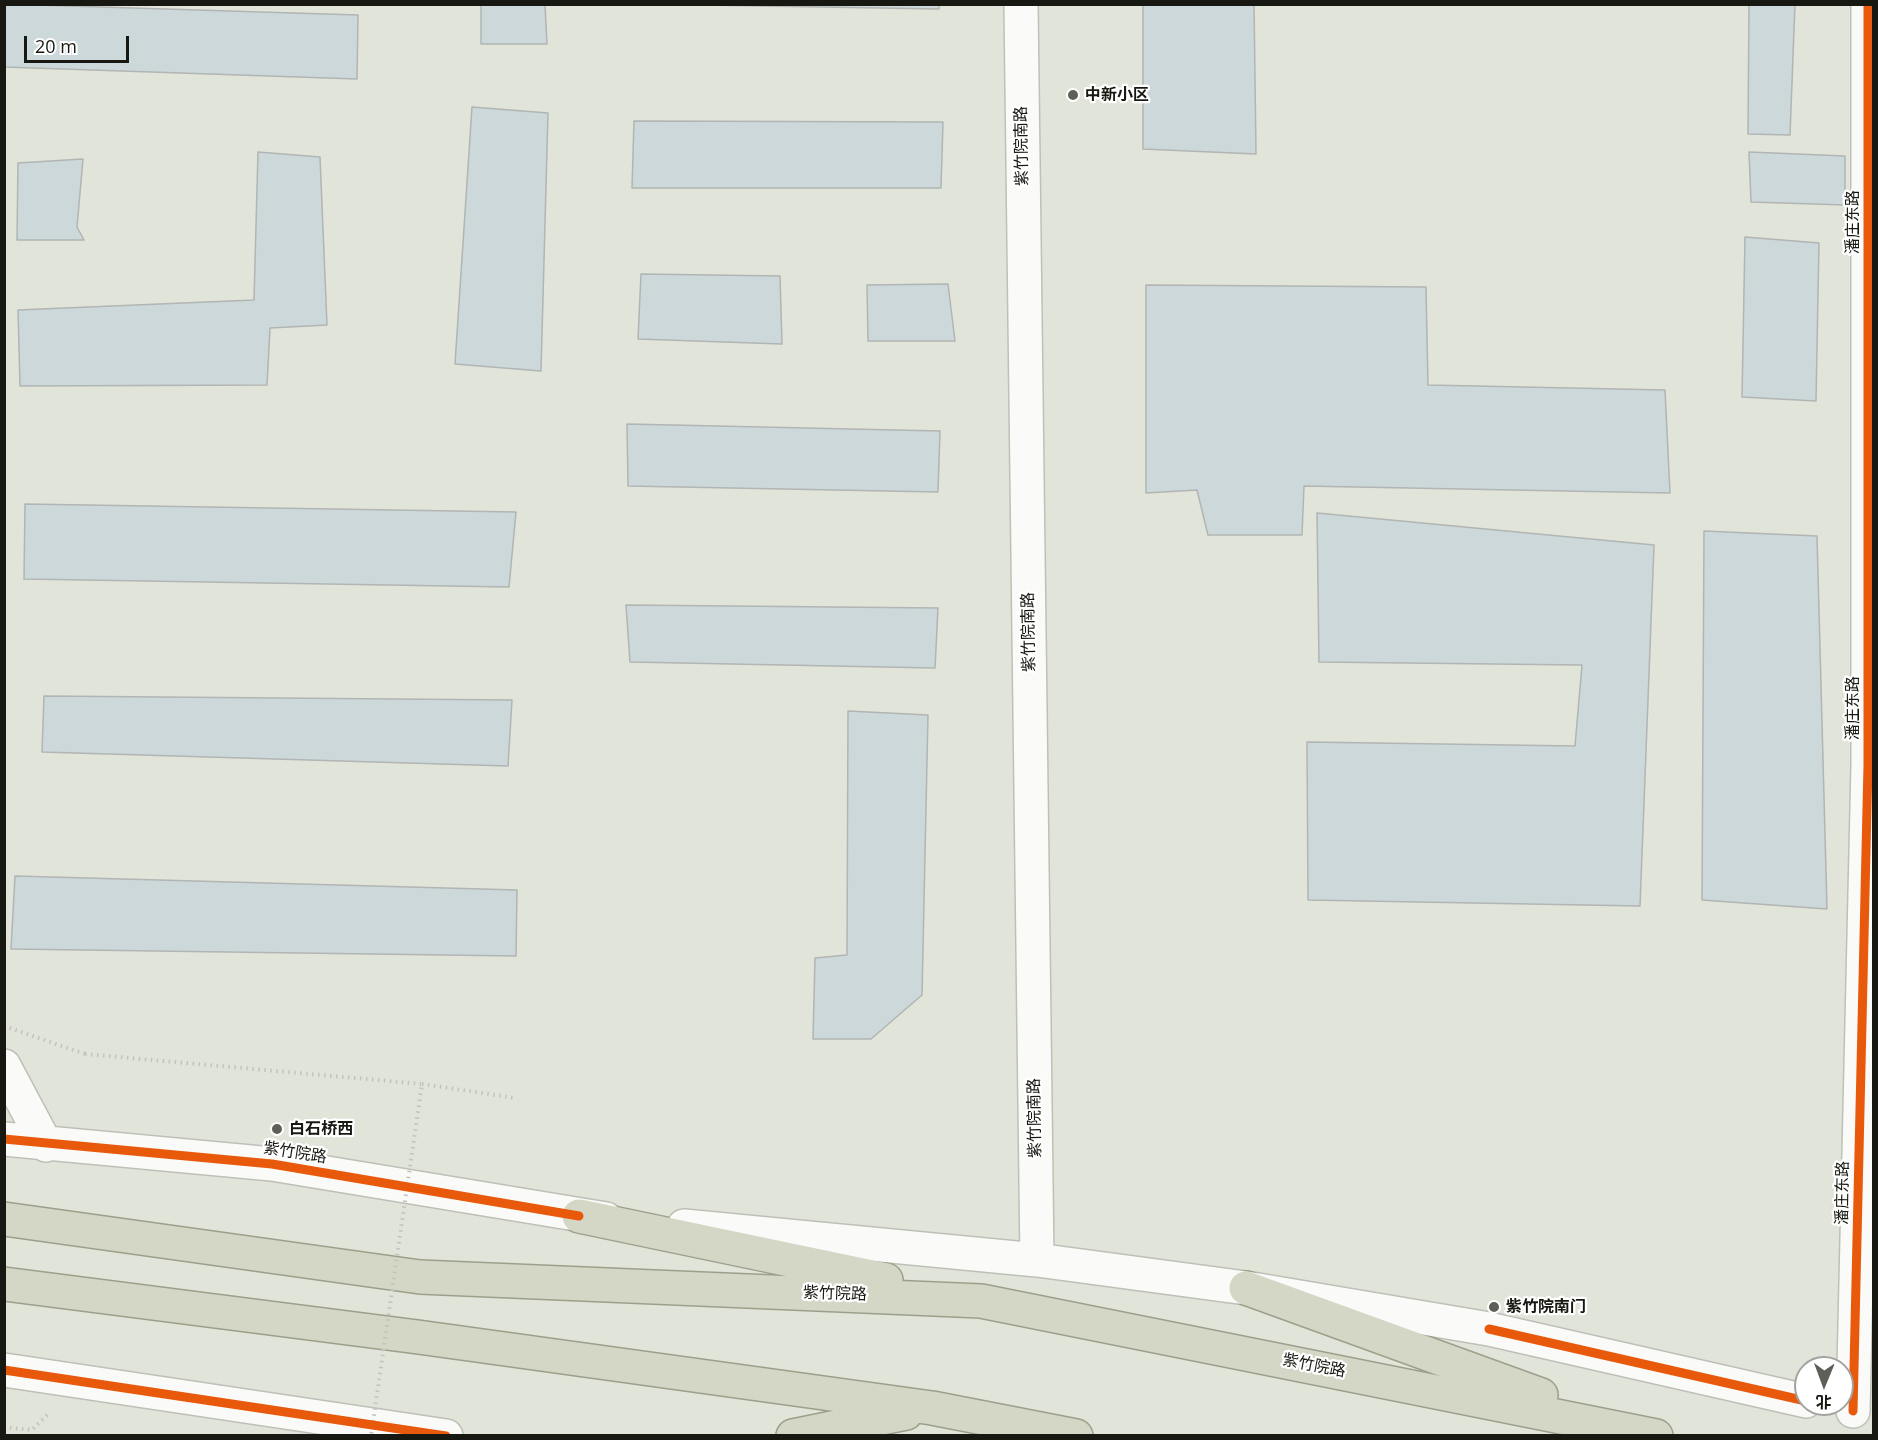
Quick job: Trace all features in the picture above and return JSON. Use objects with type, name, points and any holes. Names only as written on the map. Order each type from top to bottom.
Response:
[{"type":"highway","points":[[579,1216],[981,1300]]},
{"type":"highway","name":"紫竹院路","points":[[4,1219],[420,1277],[981,1300],[1650,1434]]},
{"type":"highway","points":[[4,1284],[418,1337],[932,1408],[1076,1436]]},
{"type":"highway","points":[[1246,1288],[1650,1434]]},
{"type":"highway","points":[[793,1436],[932,1408]]},
{"type":"street","name":"紫竹院南路","points":[[1021,4],[1037,1260]]},
{"type":"street","name":"潘庄东路","points":[[1863,1414],[1871,765],[1868,4]]},
{"type":"street","points":[[4,1066],[46,1145]]},
{"type":"street","name":"紫竹院路","points":[[4,1139],[46,1145],[272,1164],[579,1216],[1037,1260],[1246,1288],[1489,1329],[1794,1398]]},
{"type":"street","points":[[4,1370],[446,1436]]},
{"type":"path","points":[[4,1026],[85,1053],[422,1084],[514,1098]]},
{"type":"path","points":[[371,1436],[422,1084]]},
{"type":"path","points":[[4,1427],[32,1430],[53,1408]]},
{"type":"building","points":[[4,4],[358,15],[357,79],[4,67]]},
{"type":"building","points":[[481,4],[545,4],[547,44],[481,44]]},
{"type":"building","points":[[644,4],[939,4],[939,9]]},
{"type":"building","points":[[1143,4],[1254,4],[1256,154],[1143,149]]},
{"type":"building","points":[[1749,4],[1795,4],[1790,135],[1748,134]]},
{"type":"building","points":[[472,107],[548,113],[541,371],[455,364]]},
{"type":"building","points":[[634,121],[943,122],[941,188],[632,188]]},
{"type":"building","points":[[258,152],[320,157],[327,325],[270,328],[267,385],[20,386],[18,310],[254,300]]},
{"type":"building","points":[[1749,152],[1845,156],[1845,205],[1751,202]]},
{"type":"building","points":[[83,159],[77,227],[84,240],[17,240],[18,163]]},
{"type":"building","points":[[1745,237],[1819,243],[1816,401],[1742,397]]},
{"type":"building","points":[[641,274],[780,276],[782,344],[638,339]]},
{"type":"building","points":[[948,284],[955,341],[868,341],[867,285]]},
{"type":"building","points":[[1146,285],[1426,287],[1428,385],[1665,390],[1670,493],[1304,486],[1302,535],[1208,535],[1197,490],[1146,493]]},
{"type":"building","points":[[627,424],[940,431],[938,492],[628,486]]},
{"type":"building","points":[[25,504],[516,512],[509,587],[24,579]]},
{"type":"building","points":[[1317,513],[1654,545],[1640,906],[1308,900],[1307,742],[1575,746],[1582,665],[1319,662]]},
{"type":"building","points":[[1704,531],[1817,536],[1827,909],[1702,900]]},
{"type":"building","points":[[626,605],[938,608],[935,668],[630,662]]},
{"type":"building","points":[[44,696],[512,700],[508,766],[42,752]]},
{"type":"building","points":[[848,711],[928,715],[922,995],[871,1039],[813,1039],[815,958],[847,955]]},
{"type":"building","points":[[15,876],[517,890],[516,956],[11,949]]},
{"type":"cycle path","points":[[1854,1368],[1868,765],[1868,4]]},
{"type":"cycle path","points":[[4,1139],[272,1164],[579,1216]]},
{"type":"cycle path","points":[[1489,1329],[1794,1398]]},
{"type":"cycle path","points":[[4,1370],[446,1436]]},
{"type":"place","name":"中新小区","points":[[1073,95]]},
{"type":"place","name":"白石桥西","points":[[277,1129]]},
{"type":"place","name":"紫竹院南门","points":[[1494,1307]]}]
